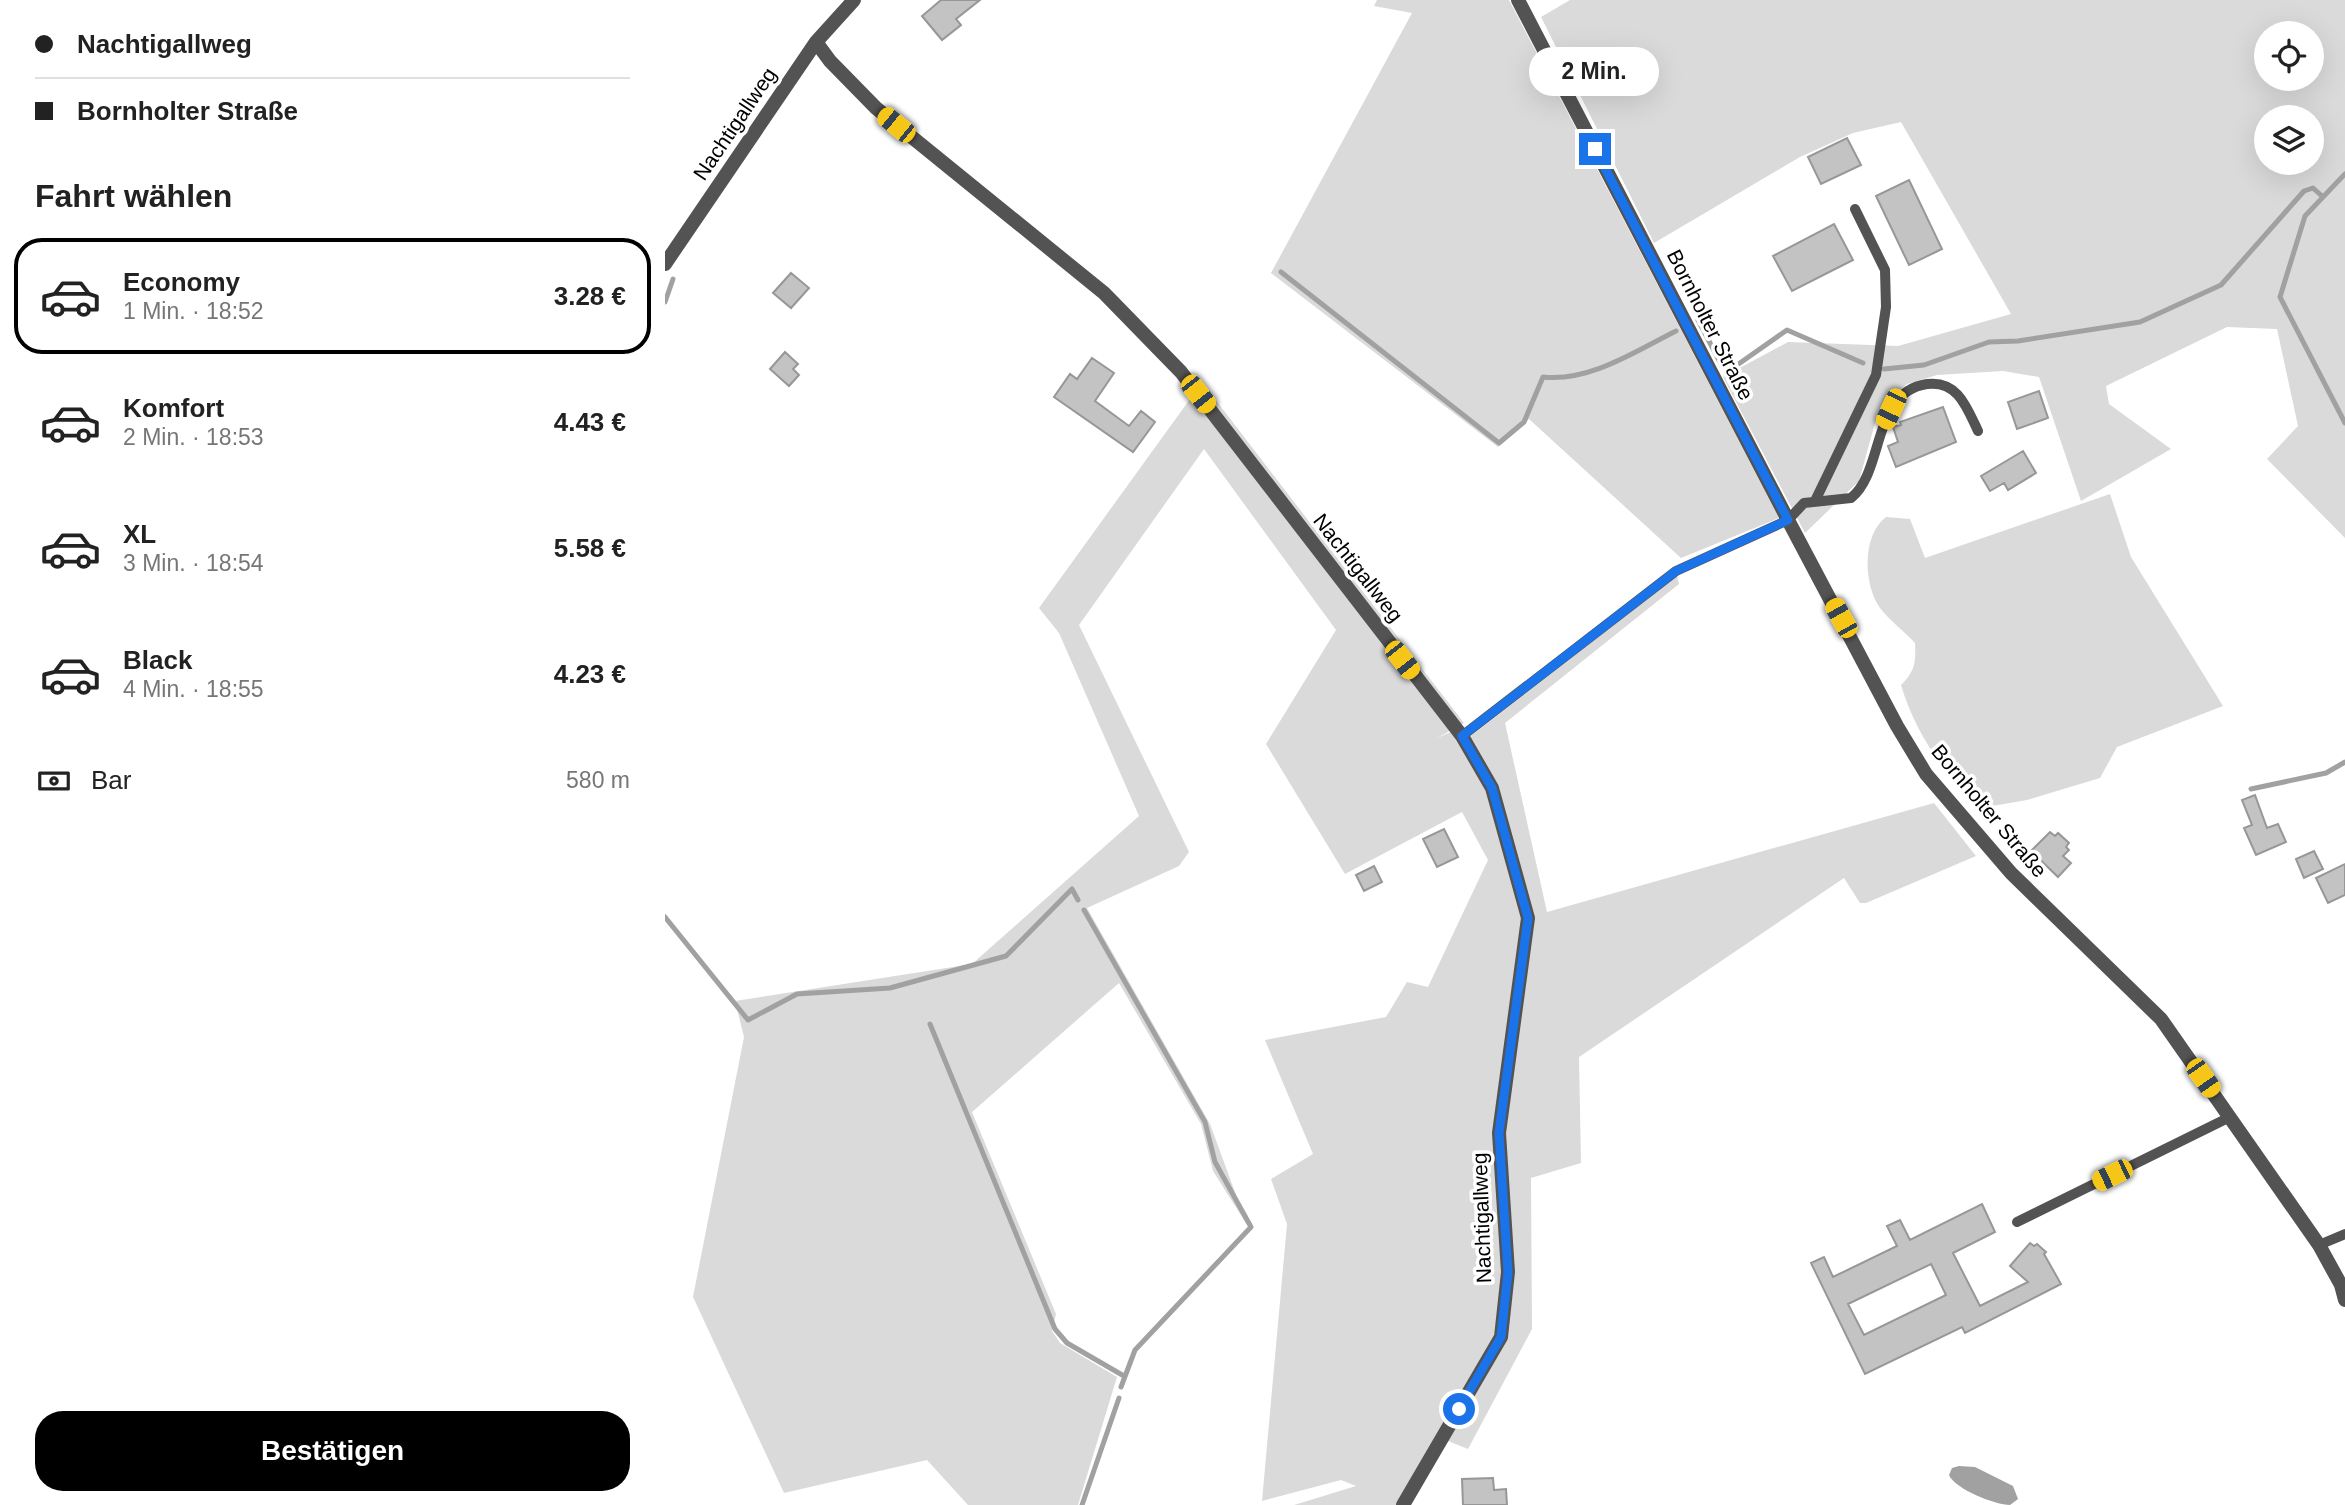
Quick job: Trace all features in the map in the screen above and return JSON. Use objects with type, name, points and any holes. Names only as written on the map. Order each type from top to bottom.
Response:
[{"type":"street","name":"Nachtigallweg","points":[[665,264],[816,43],[854,0]]},
{"type":"street","name":"Bornholter Straße","points":[[1518,0],[1788,520],[1897,726],[1926,774],[2011,873],[2161,1019],[2319,1245],[2345,1300]]},
{"type":"street","name":"Nachtigallweg","points":[[816,43],[876,108],[1104,293],[1181,372],[1462,736],[1492,788],[1528,918],[1499,1133],[1508,1272],[1501,1337],[1403,1505]]},
{"type":"lane","points":[[1815,501],[1876,375],[1887,307],[1885,270],[1855,209]]},
{"type":"lane","points":[[1462,736],[1676,571],[1788,520],[1804,503],[1841,500],[1858,492],[1891,409],[1900,397],[1920,385],[1943,384],[1955,391],[1965,402],[1978,431]]},
{"type":"lane","points":[[2017,1222],[2230,1117]]},
{"type":"lane","points":[[2319,1245],[2345,1234]]},
{"type":"shaded area","points":[[1377,0],[1509,0],[1779,518],[1681,558],[1529,419],[1498,447],[1271,273],[1412,13],[1374,6]]},
{"type":"shaded area","points":[[1570,0],[2345,0],[2345,538],[2267,459],[2298,426],[2277,329],[2227,327],[2106,386],[2109,404],[2171,449],[2081,501],[2039,377],[2003,371],[1937,375],[1907,384],[1889,399],[1875,423],[1859,481],[1805,533],[1723,377],[1788,342],[1898,346],[2011,314],[1901,122],[1853,133],[1800,157],[1654,243],[1541,17]]},
{"type":"shaded area","points":[[1208,390],[1464,723],[1437,738],[1453,731],[1462,743],[1677,576],[1679,584],[1505,723],[1547,912],[1934,803],[1976,856],[1866,903],[1860,903],[1844,878],[1579,1057],[1581,1163],[1531,1178],[1532,1329],[1468,1449],[1438,1437],[1397,1505],[1294,1505],[1356,1486],[1341,1480],[1262,1501],[1287,1224],[1271,1179],[1313,1154],[1265,1040],[1386,1017],[1407,982],[1428,987],[1488,860],[1462,812],[1345,874],[1266,744],[1336,630],[1204,449],[1079,625],[1189,852],[1179,866],[1087,908],[1210,1124],[1247,1225],[1213,1171],[1201,1124],[1119,983],[972,1112],[1056,1314],[1052,1331],[1060,1343],[1117,1377],[1078,1505],[968,1505],[927,1460],[784,1493],[693,1297],[744,1037],[735,1001],[972,964],[1139,816],[1059,633],[1039,608],[1190,399]]},
{"type":"shaded area","points":[[2110,494],[2131,557],[2223,706],[2117,747],[2100,778],[2027,800],[1975,809],[1932,751],[1907,703],[1901,685],[1914,666],[1915,643],[1884,613],[1874,598],[1868,573],[1869,547],[1873,535],[1886,517],[1910,519],[1925,558]]},
{"type":"shaded area","points":[[1975,1467],[2013,1486],[2018,1499],[2010,1505],[2003,1504],[1967,1491],[1949,1475],[1952,1468]]},
{"type":"building","points":[[941,0],[980,0],[956,19],[961,25],[942,40],[922,16]]},
{"type":"building","points":[[1847,138],[1861,165],[1821,184],[1808,157]]},
{"type":"building","points":[[1909,180],[1942,249],[1909,265],[1876,196]]},
{"type":"building","points":[[1834,224],[1853,260],[1792,291],[1773,256]]},
{"type":"building","points":[[791,273],[809,288],[791,308],[773,293]]},
{"type":"building","points":[[785,352],[798,364],[793,369],[799,375],[789,386],[770,369]]},
{"type":"building","points":[[1092,358],[1114,373],[1095,401],[1129,426],[1141,411],[1155,422],[1133,452],[1054,397],[1070,374],[1077,379]]},
{"type":"building","points":[[2039,391],[2048,418],[2017,429],[2008,402]]},
{"type":"building","points":[[1943,407],[1956,442],[1896,467],[1888,446],[1898,442],[1893,427]]},
{"type":"building","points":[[2023,451],[2036,473],[2008,490],[2004,483],[1990,491],[1981,476]]},
{"type":"building","points":[[2255,795],[2267,828],[2278,824],[2286,842],[2256,855],[2244,828],[2252,825],[2242,800]]},
{"type":"building","points":[[1444,829],[1458,857],[1437,867],[1423,839]]},
{"type":"building","points":[[2050,832],[2055,836],[2058,833],[2069,843],[2066,847],[2069,850],[2063,856],[2071,863],[2058,877],[2031,851]]},
{"type":"building","points":[[2314,851],[2323,869],[2304,878],[2296,859]]},
{"type":"building","points":[[2345,864],[2345,895],[2328,903],[2316,878]]},
{"type":"building","points":[[1374,866],[1382,882],[1364,891],[1356,875]]},
{"type":"building","points":[[1982,1204],[1995,1232],[1953,1253],[1980,1306],[2028,1282],[2010,1266],[2030,1243],[2034,1246],[2037,1244],[2046,1252],[2044,1254],[2061,1284],[1965,1333],[1962,1327],[1865,1374],[1811,1263],[1824,1257],[1833,1277],[1897,1246],[1887,1226],[1900,1220],[1910,1240]],"holes":[[[1931,1264],[1946,1295],[1864,1335],[1848,1304]]]},
{"type":"building","points":[[1493,1478],[1494,1490],[1506,1489],[1507,1505],[1463,1505],[1462,1479]]},
{"type":"waterway","points":[[2345,174],[2305,216],[2280,297],[2345,423]]},
{"type":"waterway","points":[[1884,369],[1924,365],[1989,342],[2018,341],[2140,322],[2221,285],[2304,191],[2313,188],[2322,196]]},
{"type":"waterway","points":[[1281,272],[1499,443],[1524,422],[1543,377],[1578,375],[1595,370],[1629,356],[1676,331]]},
{"type":"waterway","points":[[665,302],[673,279]]},
{"type":"waterway","points":[[1698,320],[1722,366],[1730,370],[1787,330],[1863,363]]},
{"type":"waterway","points":[[2251,789],[2326,773],[2345,762]]},
{"type":"waterway","points":[[665,917],[748,1020],[797,994],[890,988],[1006,956],[1072,889],[1078,900]]},
{"type":"waterway","points":[[1084,910],[1205,1122],[1215,1162],[1251,1227],[1135,1350],[1121,1387]]},
{"type":"waterway","points":[[930,1024],[1055,1329],[1067,1343],[1124,1376]]},
{"type":"waterway","points":[[1082,1505],[1119,1398]]},
{"type":"route","points":[[1459,1409],[1501,1337],[1508,1272],[1499,1133],[1528,918],[1492,788],[1462,736],[1676,571],[1788,520],[1595,149]]}]
